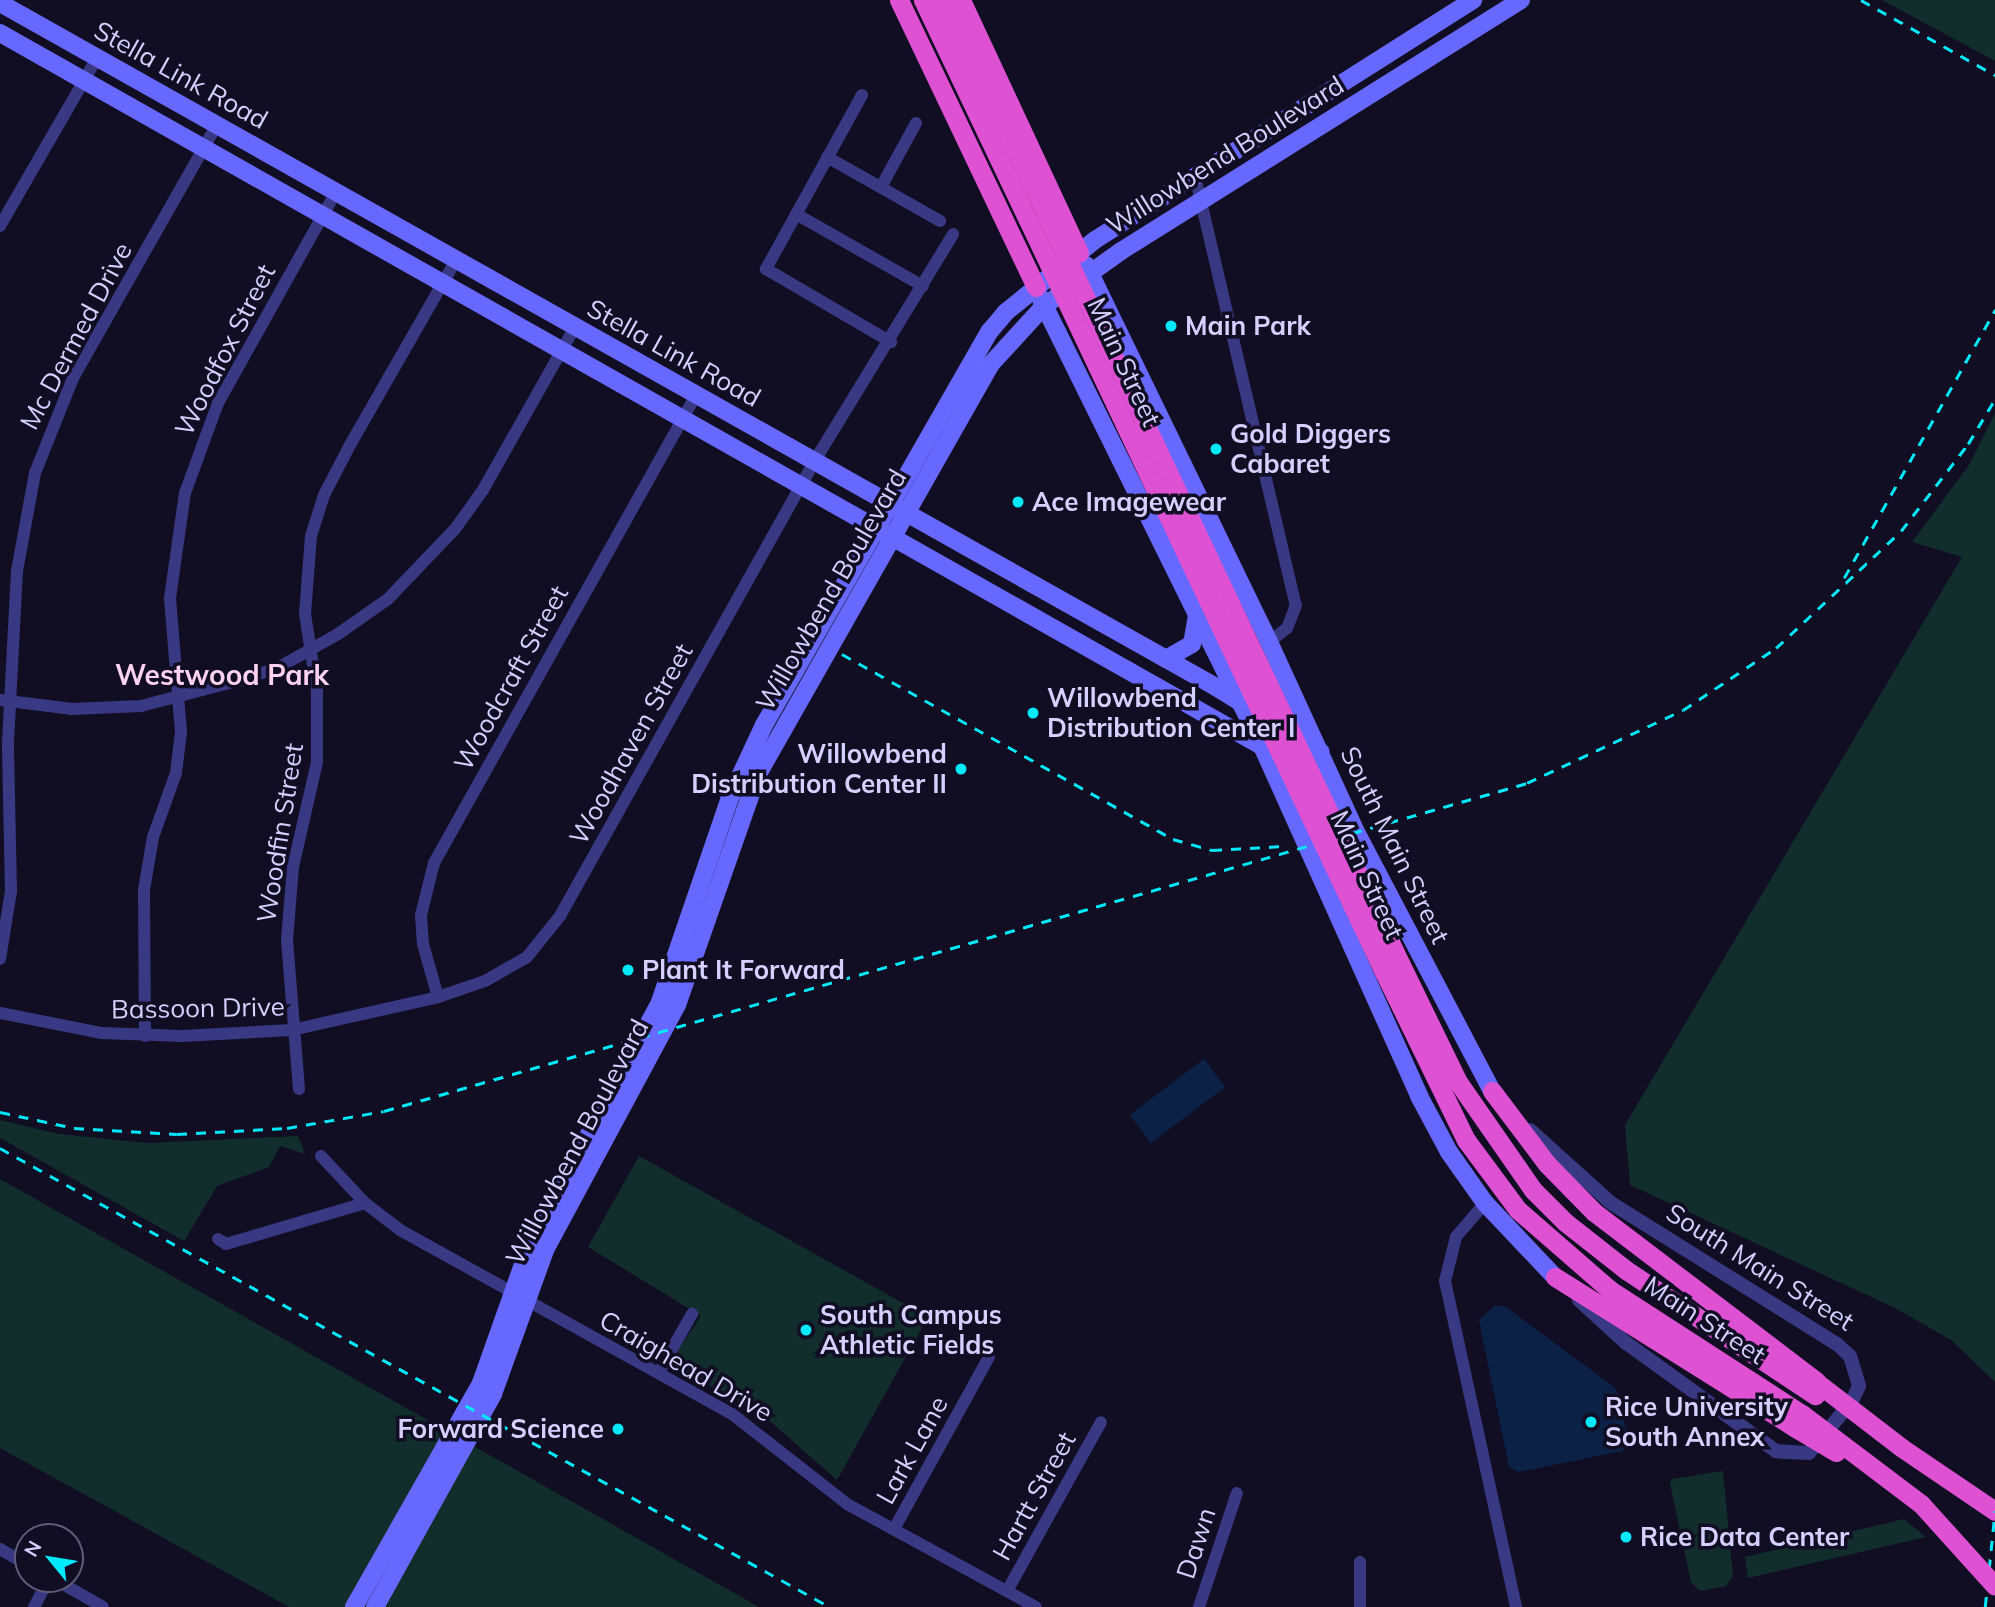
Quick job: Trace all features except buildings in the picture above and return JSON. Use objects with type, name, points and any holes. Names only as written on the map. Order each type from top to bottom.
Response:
[{"type":"highway","points":[[899,0],[1036,287]]},
{"type":"highway","name":"Main Street","points":[[923,0],[1045,215]]},
{"type":"highway","name":"Main Street","points":[[943,0],[1392,967],[1466,1140],[1518,1210],[1610,1290],[1798,1420]]},
{"type":"highway","points":[[961,0],[1045,215],[1056,229],[1034,248],[1013,243]]},
{"type":"highway","points":[[1045,215],[1079,253]]},
{"type":"highway","name":"Main Street","points":[[1392,967],[1476,1112],[1541,1198],[1626,1270],[1818,1390]]},
{"type":"highway","points":[[1492,1091],[1547,1164],[1594,1213],[1818,1390],[1995,1511]]},
{"type":"highway","points":[[1555,1277],[1798,1420],[1921,1504],[1995,1586]]},
{"type":"main road","name":"Willowbend Boulevard","points":[[375,1607],[381,1579],[481,1383],[548,1228],[667,1006],[729,800],[892,537],[990,331],[1036,287],[1079,253],[1195,176],[1473,0]]},
{"type":"main road","name":"Willowbend Boulevard","points":[[772,729],[888,504],[966,385],[1021,327],[1044,306],[1090,273],[1203,198],[1521,0]]},
{"type":"main road","name":"Stella Link Road","points":[[0,3],[1238,699],[1321,752]]},
{"type":"main road","name":"Stella Link Road","points":[[0,33],[1262,746]]},
{"type":"main road","points":[[1418,35],[1430,55]]},
{"type":"main road","points":[[1314,103],[1326,121]]},
{"type":"main road","name":"South Main Street","points":[[1079,253],[1333,779],[1460,1036],[1492,1091]]},
{"type":"main road","name":"South Main Street","points":[[1036,287],[1262,746],[1419,1096],[1449,1152],[1485,1203],[1555,1277]]},
{"type":"main road","points":[[1065,348],[1068,325],[1088,310],[1112,319]]},
{"type":"main road","points":[[1166,659],[1192,644],[1197,616]]},
{"type":"main road","points":[[1085,646],[1098,621]]},
{"type":"main road","points":[[1288,802],[1333,779]]},
{"type":"main road","name":"Willowbend Boulevard","points":[[354,1607],[381,1579]]},
{"type":"street","points":[[0,226],[97,58]]},
{"type":"street","points":[[862,95],[765,269],[891,342]]},
{"type":"street","points":[[881,187],[916,123]]},
{"type":"street","name":"Mc Dermed Drive","points":[[0,959],[11,891],[6,840],[5,701],[21,538],[45,441],[73,378],[217,125]]},
{"type":"street","points":[[827,157],[940,220]]},
{"type":"street","points":[[1195,176],[1203,198],[1296,606],[1287,628],[1269,642]]},
{"type":"street","name":"Woodfox Street","points":[[145,1035],[144,890],[153,837],[176,774],[179,697],[171,574],[192,469],[229,381],[336,192]]},
{"type":"street","points":[[796,214],[923,286]]},
{"type":"street","name":"Woodhaven Street","points":[[438,997],[499,974],[547,936],[814,462],[891,342],[953,234]]},
{"type":"street","name":"Woodfin Street","points":[[292,1030],[287,911],[317,762],[317,692],[305,575],[311,536],[324,495],[456,260]]},
{"type":"street","points":[[5,701],[109,709],[179,697],[281,666],[312,649],[388,598],[455,529],[484,490],[575,327]]},
{"type":"street","name":"Woodcraft Street","points":[[438,997],[423,944],[421,915],[434,863],[696,395]]},
{"type":"street","name":"Bassoon Drive","points":[[0,1013],[102,1033],[145,1035],[292,1030],[438,997]]},
{"type":"street","points":[[292,1030],[299,1089]]},
{"type":"street","name":"South Main Street","points":[[1492,1091],[1611,1203],[1837,1344],[1850,1356],[1859,1386],[1852,1401],[1809,1452],[1776,1451],[1626,1343],[1555,1277]]},
{"type":"street","name":"Craighead Drive","points":[[321,1156],[365,1203],[400,1230],[732,1414],[832,1494],[1036,1607]]},
{"type":"street","points":[[218,1239],[226,1244],[365,1203]]},
{"type":"street","points":[[1485,1203],[1456,1237],[1446,1281],[1516,1607]]},
{"type":"street","points":[[659,1372],[692,1314]]},
{"type":"street","name":"Lark Lane","points":[[894,1529],[989,1357]]},
{"type":"street","name":"Hartt Street","points":[[1007,1591],[1101,1422]]},
{"type":"street","name":"Dawn","points":[[1199,1607],[1237,1493]]},
{"type":"street","points":[[1360,1562],[1360,1607]]},
{"type":"street","points":[[78,1593],[103,1607]]},
{"type":"green space","points":[[1882,0],[1995,0],[1995,61]]},
{"type":"green space","points":[[1995,413],[1995,1382],[1951,1340],[1895,1308],[1630,1185],[1625,1125],[1962,557],[1912,542],[1969,465]]},
{"type":"green space","points":[[0,1120],[59,1134],[147,1143],[298,1136],[305,1154],[280,1146],[269,1167],[217,1186],[184,1241],[0,1138]]},
{"type":"green space","name":"South Campus Athletic Fields","points":[[639,1156],[928,1317],[837,1480],[772,1423],[670,1362],[701,1316],[588,1247]]},
{"type":"green space","points":[[0,1179],[759,1607],[289,1607],[0,1448]]},
{"type":"green space","points":[[1723,1471],[1733,1576],[1726,1586],[1700,1591],[1691,1582],[1670,1484],[1672,1479]]},
{"type":"green space","points":[[1904,1519],[1926,1537],[1748,1578],[1745,1557]]},
{"type":"water","points":[[1204,1059],[1225,1087],[1151,1143],[1130,1115]]},
{"type":"water","points":[[1495,1305],[1506,1307],[1614,1387],[1620,1395],[1628,1444],[1622,1451],[1519,1472],[1509,1467],[1479,1320]]},
{"type":"railway","points":[[1861,0],[1995,75]]},
{"type":"railway","points":[[1844,578],[1995,310]]},
{"type":"railway","points":[[0,1112],[74,1128],[177,1134],[287,1128],[384,1111],[1527,783],[1683,710],[1776,648],[1901,531],[1968,444],[1995,399]]},
{"type":"railway","points":[[842,654],[1173,839],[1212,850],[1283,846]]},
{"type":"railway","points":[[0,1148],[830,1607]]},
{"type":"railway","points":[[1985,1607],[1995,1511]]},
{"type":"place","name":"Main Park","points":[[1171,326]]},
{"type":"place","name":"Gold Diggers Cabaret","points":[[1216,449]]},
{"type":"place","name":"Ace Imagewear","points":[[1018,502]]},
{"type":"place","name":"Willowbend Distribution Center I","points":[[1033,713]]},
{"type":"place","name":"Willowbend Distribution Center II","points":[[961,769]]},
{"type":"place","name":"Plant It Forward","points":[[628,970]]},
{"type":"place","name":"South Campus Athletic Fields","points":[[806,1330]]},
{"type":"place","name":"Rice University South Annex","points":[[1591,1422]]},
{"type":"place","name":"Forward Science","points":[[618,1429]]},
{"type":"place","name":"Rice Data Center","points":[[1626,1537]]},
{"type":"district","name":"Westwood Park","points":[[222,675]]}]
